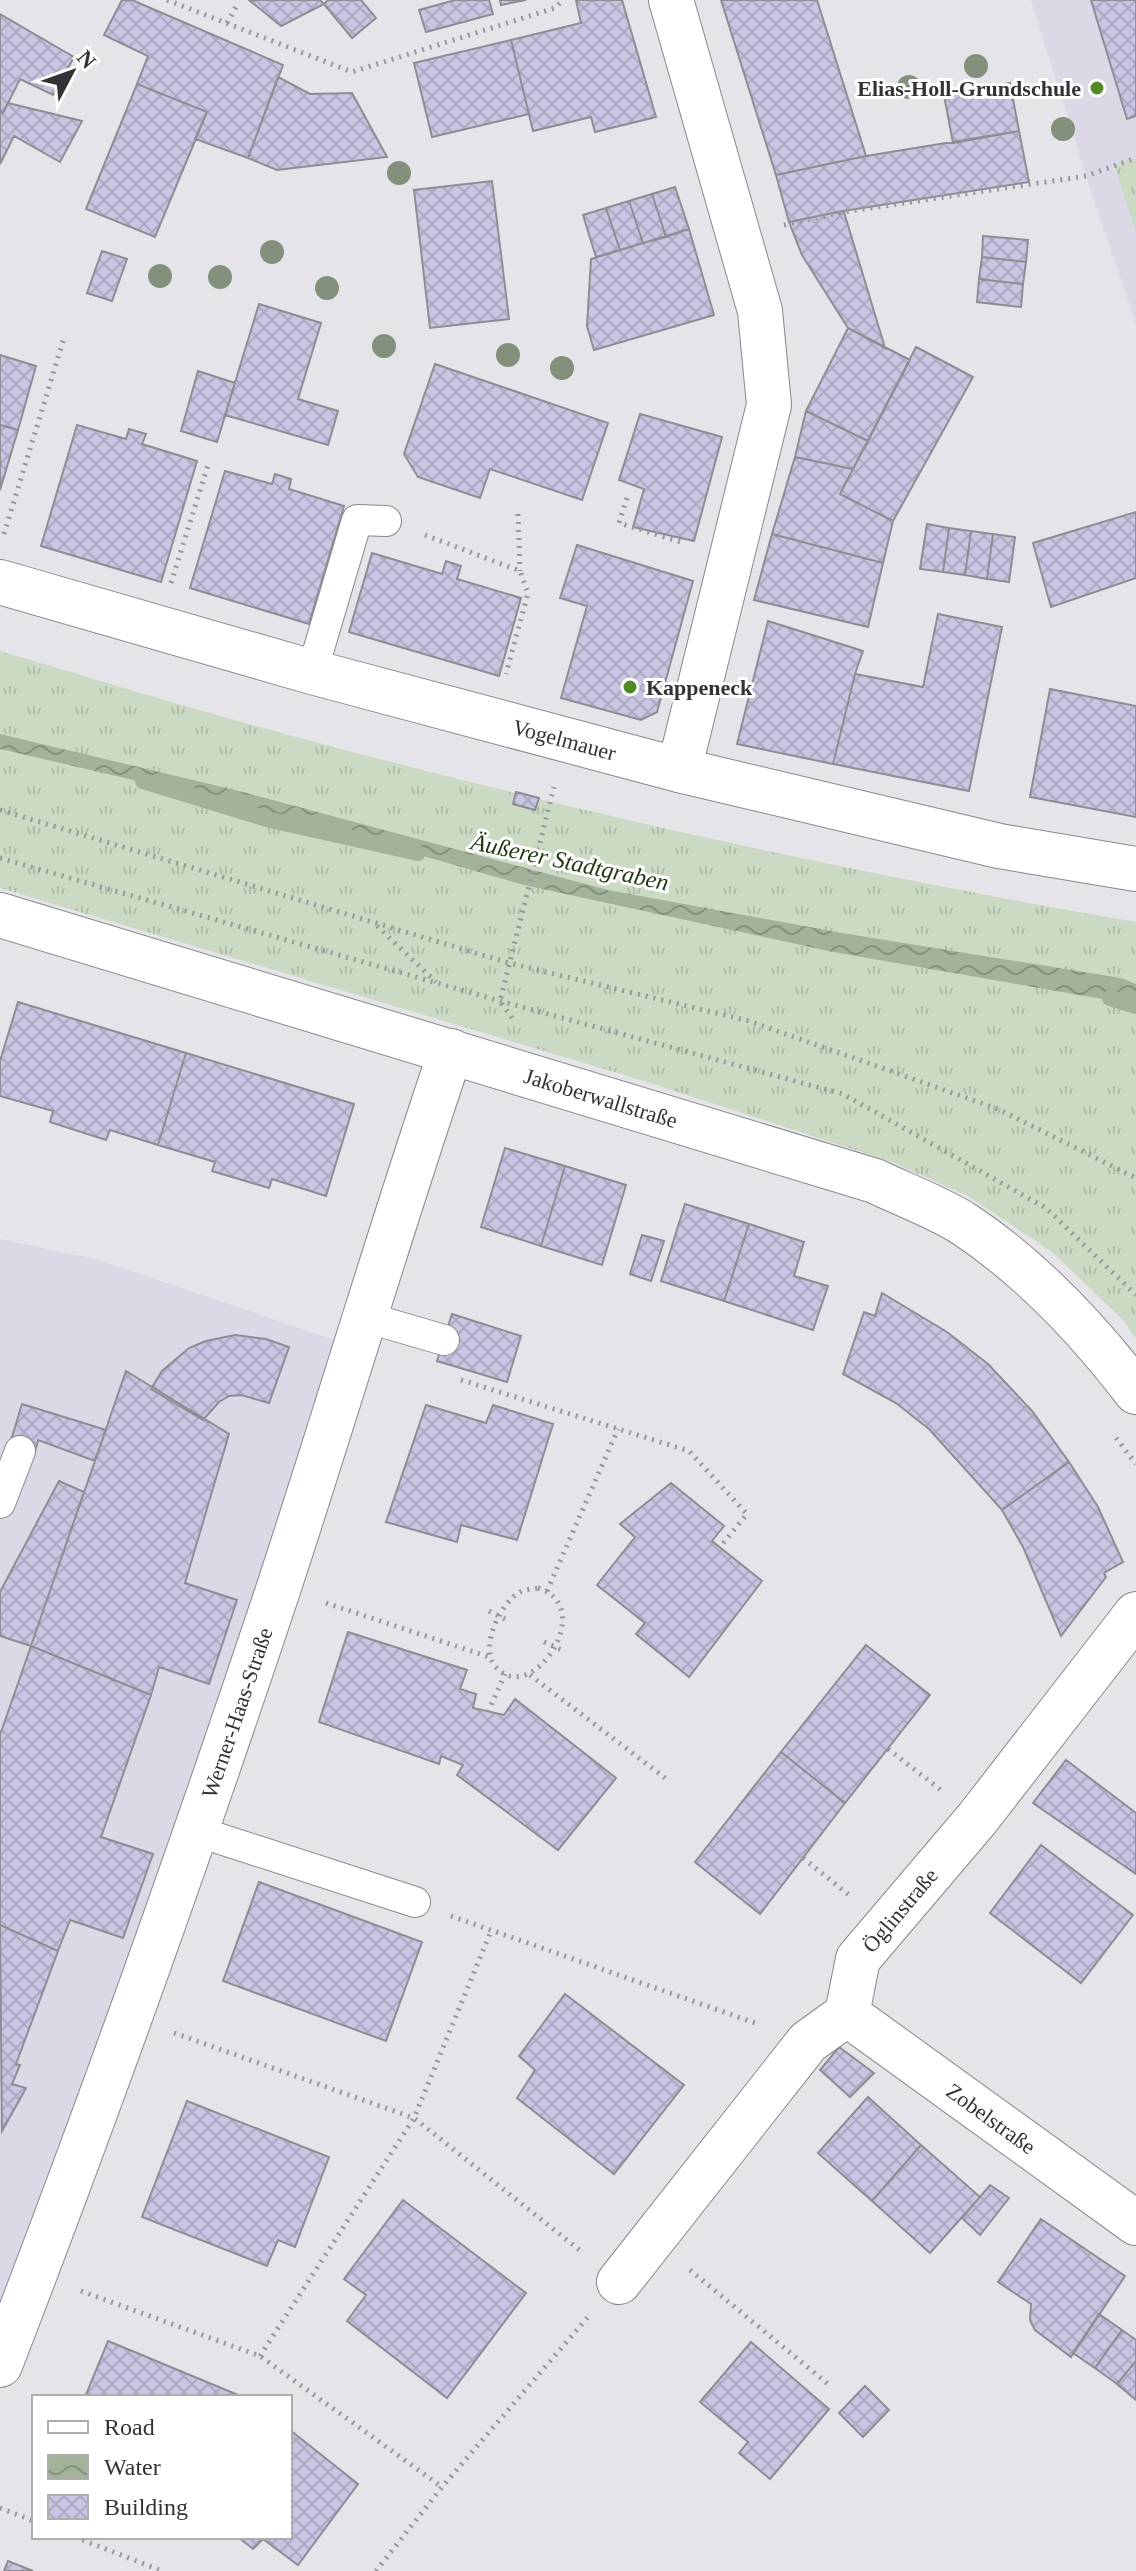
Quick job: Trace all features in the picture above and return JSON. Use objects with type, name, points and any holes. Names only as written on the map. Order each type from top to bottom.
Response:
[{"type":"street","points":[[671,0],[760,311],[769,405],[679,770]]},
{"type":"street","name":"Vogelmauer","points":[[0,582],[312,672],[679,770],[999,846],[1136,869]]},
{"type":"street","name":"Jakoberwallstraße","points":[[0,915],[875,1181],[962,1223],[1023,1268],[1060,1303],[1136,1392]]},
{"type":"street","name":"Werner-Haas-Straße","points":[[0,2365],[131,2018],[196,1831],[279,1587],[451,1051]]},
{"type":"street","name":"Öglinstraße","points":[[847,2014],[858,1959],[977,1819],[1136,1614]]},
{"type":"street","points":[[619,2282],[808,2042],[847,2014]]},
{"type":"street","name":"Zobelstraße","points":[[847,2014],[1136,2223]]},
{"type":"lane","points":[[312,672],[357,520],[386,521]]},
{"type":"lane","points":[[365,1317],[444,1340]]},
{"type":"lane","points":[[0,1503],[20,1451]]},
{"type":"lane","points":[[196,1831],[415,1902]]},
{"type":"path","points":[[167,0],[352,72],[555,8],[563,0]]},
{"type":"path","points":[[227,23],[237,5]]},
{"type":"path","points":[[738,233],[844,212],[1086,176],[1136,158]]},
{"type":"path","points":[[0,546],[64,338]]},
{"type":"path","points":[[157,628],[209,462]]},
{"type":"path","points":[[627,498],[619,523],[730,558]]},
{"type":"path","points":[[493,719],[528,593],[520,571],[518,514]]},
{"type":"path","points":[[386,521],[520,571]]},
{"type":"path","points":[[0,810],[509,963],[749,1021],[998,1109],[1136,1178]]},
{"type":"path","points":[[0,858],[500,1001],[546,820]]},
{"type":"path","points":[[374,923],[437,983]]},
{"type":"path","points":[[457,1379],[689,1451],[747,1514],[720,1547]]},
{"type":"path","points":[[1109,1428],[1136,1464]]},
{"type":"path","points":[[547,1591],[618,1429]]},
{"type":"path","points":[[279,1587],[489,1657]]},
{"type":"path","points":[[538,1588],[547,1591],[555,1597],[564,1614],[564,1624],[553,1646],[538,1669],[530,1675],[513,1677],[505,1674],[489,1657],[488,1640],[511,1598],[519,1592],[538,1588]]},
{"type":"path","points":[[489,1611],[509,1621]]},
{"type":"path","points":[[544,1642],[564,1651]]},
{"type":"path","points":[[488,1712],[505,1674]]},
{"type":"path","points":[[530,1675],[669,1781]]},
{"type":"path","points":[[888,1749],[977,1819]]},
{"type":"path","points":[[803,1858],[886,1925]]},
{"type":"path","points":[[415,1902],[808,2042]]},
{"type":"path","points":[[260,2356],[414,2118],[491,1931]]},
{"type":"path","points":[[131,2018],[414,2118],[619,2282],[442,2487],[376,2571]]},
{"type":"path","points":[[652,2239],[828,2384]]},
{"type":"path","points":[[35,2274],[260,2356],[442,2487]]},
{"type":"path","points":[[0,2508],[32,2520]]},
{"type":"path","points":[[80,2539],[162,2571]]},
{"type":"shaded area","name":"Elias-Holl-Grundschule","points":[[1031,0],[1136,0],[1136,324],[1086,176]]},
{"type":"shaded area","points":[[0,1239],[99,1260],[355,1347],[0,2365]]},
{"type":"green space","points":[[1136,158],[1136,233],[1114,165]]},
{"type":"green space","points":[[0,651],[238,721],[573,807],[797,857],[1136,922],[1136,1338],[1122,1319],[1052,1252],[968,1196],[892,1162],[644,1081],[0,888]]},
{"type":"water","points":[[0,734],[239,791],[608,890],[842,933],[1121,978],[1136,984],[1136,1005],[833,952],[524,885],[267,811],[0,749]]},
{"type":"building","points":[[122,0],[132,0],[283,65],[248,158],[195,139],[207,112],[137,84],[148,56],[104,35]]},
{"type":"building","points":[[249,0],[320,0],[324,4],[281,26]]},
{"type":"building","points":[[328,0],[361,0],[376,18],[352,38],[324,4]]},
{"type":"building","points":[[455,0],[489,0],[493,14],[426,32],[419,10]]},
{"type":"building","points":[[500,0],[526,0],[501,5]]},
{"type":"building","points":[[576,0],[622,0],[656,117],[595,132],[591,117],[533,131],[511,40],[581,23]]},
{"type":"building","points":[[721,0],[817,0],[866,156],[776,175]]},
{"type":"building","points":[[1091,0],[1136,0],[1136,116],[1127,119]]},
{"type":"building","points":[[0,14],[74,57],[53,95],[20,79],[3,113],[0,111]]},
{"type":"building","points":[[511,40],[529,114],[432,137],[414,63]]},
{"type":"building","points":[[278,77],[310,94],[352,93],[387,157],[277,170],[248,158]]},
{"type":"building","points":[[1010,83],[1019,131],[953,143],[944,95]]},
{"type":"building","points":[[137,84],[207,112],[155,237],[86,209]]},
{"type":"building","points":[[8,103],[82,121],[60,162],[14,136],[0,164],[0,111],[3,113]]},
{"type":"building","points":[[1019,131],[1029,182],[789,222],[776,175],[866,156]]},
{"type":"building","points":[[492,181],[509,319],[430,328],[414,190]]},
{"type":"building","points":[[675,187],[689,229],[666,237],[652,194]]},
{"type":"building","points":[[652,194],[666,237],[643,243],[629,201]]},
{"type":"building","points":[[629,201],[643,243],[620,250],[606,208]]},
{"type":"building","points":[[606,208],[620,250],[596,257],[583,215]]},
{"type":"building","points":[[843,211],[885,348],[848,328],[802,255],[789,222]]},
{"type":"building","points":[[689,229],[714,315],[594,350],[587,326],[591,259]]},
{"type":"building","points":[[983,236],[1028,240],[1026,262],[982,257]]},
{"type":"building","points":[[102,251],[127,259],[112,301],[87,293]]},
{"type":"building","points":[[982,257],[1026,262],[1023,284],[979,279]]},
{"type":"building","points":[[979,279],[1023,284],[1021,307],[977,302]]},
{"type":"building","points":[[259,304],[321,323],[298,399],[338,411],[328,445],[225,415]]},
{"type":"building","points":[[848,328],[910,360],[868,441],[806,411]]},
{"type":"building","points":[[916,347],[973,377],[893,521],[840,494]]},
{"type":"building","points":[[0,355],[36,366],[18,430],[0,425]]},
{"type":"building","points":[[435,364],[608,423],[582,500],[490,469],[480,498],[418,477],[404,454]]},
{"type":"building","points":[[198,371],[235,383],[217,442],[181,431]]},
{"type":"building","points":[[806,411],[868,441],[853,469],[795,457]]},
{"type":"building","points":[[640,414],[722,437],[694,541],[633,527],[644,489],[619,480]]},
{"type":"building","points":[[0,425],[18,430],[0,490]]},
{"type":"building","points":[[77,425],[126,439],[129,429],[146,434],[142,444],[197,461],[161,582],[41,546]]},
{"type":"building","points":[[795,457],[853,469],[840,494],[893,521],[883,563],[772,534]]},
{"type":"building","points":[[225,471],[272,484],[275,474],[291,479],[289,489],[344,506],[309,624],[190,588]]},
{"type":"building","points":[[1136,512],[1136,578],[1051,607],[1033,543]]},
{"type":"building","points":[[927,524],[949,528],[943,572],[920,569]]},
{"type":"building","points":[[949,528],[971,531],[965,575],[943,572]]},
{"type":"building","points":[[971,531],[993,534],[987,579],[965,575]]},
{"type":"building","points":[[772,534],[883,563],[868,627],[754,600]]},
{"type":"building","points":[[993,534],[1015,537],[1009,582],[987,579]]},
{"type":"building","points":[[577,545],[693,581],[657,712],[641,720],[561,698],[587,606],[560,598]]},
{"type":"building","points":[[372,553],[442,574],[446,561],[461,566],[457,579],[521,598],[499,676],[349,632]]},
{"type":"building","points":[[938,614],[1002,627],[969,791],[833,764],[855,674],[923,687]]},
{"type":"building","points":[[768,621],[863,651],[833,764],[737,744]]},
{"type":"building","points":[[1050,689],[1136,706],[1136,817],[1030,797]]},
{"type":"building","points":[[516,792],[539,798],[535,810],[513,804]]},
{"type":"building","points":[[18,1002],[186,1053],[158,1145],[110,1130],[106,1140],[50,1122],[53,1111],[0,1096],[0,1061]]},
{"type":"building","points":[[186,1053],[354,1104],[326,1196],[272,1179],[269,1188],[212,1171],[215,1162],[158,1145]]},
{"type":"building","points":[[505,1148],[565,1166],[541,1246],[481,1227]]},
{"type":"building","points":[[565,1166],[626,1185],[602,1265],[541,1246]]},
{"type":"building","points":[[685,1204],[749,1224],[724,1301],[661,1281]]},
{"type":"building","points":[[749,1224],[804,1242],[794,1276],[828,1286],[813,1330],[724,1301]]},
{"type":"building","points":[[642,1235],[664,1241],[651,1281],[630,1274]]},
{"type":"building","points":[[882,1293],[947,1332],[988,1364],[1032,1411],[1069,1462],[1002,1510],[929,1429],[896,1403],[843,1374],[864,1312],[875,1316]]},
{"type":"building","points":[[452,1314],[521,1336],[507,1382],[437,1361]]},
{"type":"building","points":[[235,1335],[266,1339],[289,1347],[269,1403],[241,1395],[229,1396],[203,1420],[151,1389],[162,1371],[189,1348]]},
{"type":"building","points":[[126,1371],[229,1434],[185,1583],[237,1600],[209,1684],[159,1667],[151,1695],[31,1646]]},
{"type":"building","points":[[22,1404],[106,1430],[95,1461],[38,1440],[34,1456],[9,1447]]},
{"type":"building","points":[[426,1405],[486,1423],[493,1405],[553,1424],[517,1540],[461,1525],[457,1542],[386,1522]]},
{"type":"building","points":[[1069,1462],[1098,1507],[1123,1562],[1104,1573],[1106,1577],[1061,1636],[1023,1547],[1002,1510]]},
{"type":"building","points":[[59,1481],[84,1492],[31,1646],[0,1636],[0,1592]]},
{"type":"building","points":[[671,1483],[724,1526],[712,1541],[762,1581],[689,1677],[636,1634],[645,1623],[597,1585],[635,1537],[620,1524]]},
{"type":"building","points":[[348,1632],[467,1670],[460,1689],[476,1694],[473,1708],[504,1715],[515,1699],[616,1778],[558,1850],[457,1775],[463,1765],[441,1756],[439,1764],[319,1722]]},
{"type":"building","points":[[866,1645],[930,1695],[845,1803],[781,1752]]},
{"type":"building","points":[[31,1646],[151,1695],[101,1837],[153,1854],[123,1938],[70,1920],[58,1951],[0,1925],[0,1735]]},
{"type":"building","points":[[781,1752],[845,1803],[760,1914],[695,1862]]},
{"type":"building","points":[[1066,1760],[1136,1813],[1136,1874],[1033,1803]]},
{"type":"building","points":[[1041,1845],[1133,1915],[1081,1983],[990,1913]]},
{"type":"building","points":[[259,1882],[422,1942],[386,2041],[223,1981]]},
{"type":"building","points":[[0,1925],[58,1951],[16,2064],[20,2065],[12,2084],[26,2088],[2,2131]]},
{"type":"building","points":[[565,1994],[684,2085],[614,2174],[517,2098],[535,2070],[519,2056]]},
{"type":"building","points":[[839,2047],[874,2073],[850,2097],[820,2070]]},
{"type":"building","points":[[868,2097],[921,2145],[872,2201],[818,2153]]},
{"type":"building","points":[[187,2101],[329,2157],[295,2247],[278,2240],[267,2266],[142,2217]]},
{"type":"building","points":[[921,2145],[980,2197],[930,2253],[872,2201]]},
{"type":"building","points":[[990,2185],[1009,2198],[980,2235],[962,2218]]},
{"type":"building","points":[[403,2200],[526,2293],[447,2398],[347,2321],[366,2295],[344,2279]]},
{"type":"building","points":[[1041,2219],[1125,2276],[1071,2357],[1035,2330],[1030,2320],[1031,2304],[998,2282]]},
{"type":"building","points":[[1099,2314],[1122,2330],[1095,2368],[1073,2353]]},
{"type":"building","points":[[1122,2330],[1136,2340],[1136,2361],[1117,2384],[1095,2368]]},
{"type":"building","points":[[108,2341],[238,2395],[86,2395]]},
{"type":"building","points":[[751,2342],[829,2409],[770,2479],[739,2453],[748,2442],[700,2402]]},
{"type":"building","points":[[1136,2361],[1136,2400],[1117,2384]]},
{"type":"building","points":[[865,2386],[889,2410],[863,2437],[839,2413]]},
{"type":"building","points":[[292,2432],[358,2484],[298,2565],[263,2539],[292,2539]]},
{"type":"building","points":[[240,2539],[263,2539],[253,2549]]},
{"type":"building","points":[[8,2561],[33,2571],[4,2571]]},
{"type":"waterway","name":"Äußerer Stadtgraben","points":[[143,781],[270,820],[418,853]]},
{"type":"waterway","name":"Äußerer Stadtgraben","points":[[1110,998],[1136,1006]]},
{"type":"place","name":"Elias-Holl-Grundschule","points":[[1097,88]]},
{"type":"place","name":"Kappeneck","points":[[630,687]]}]
